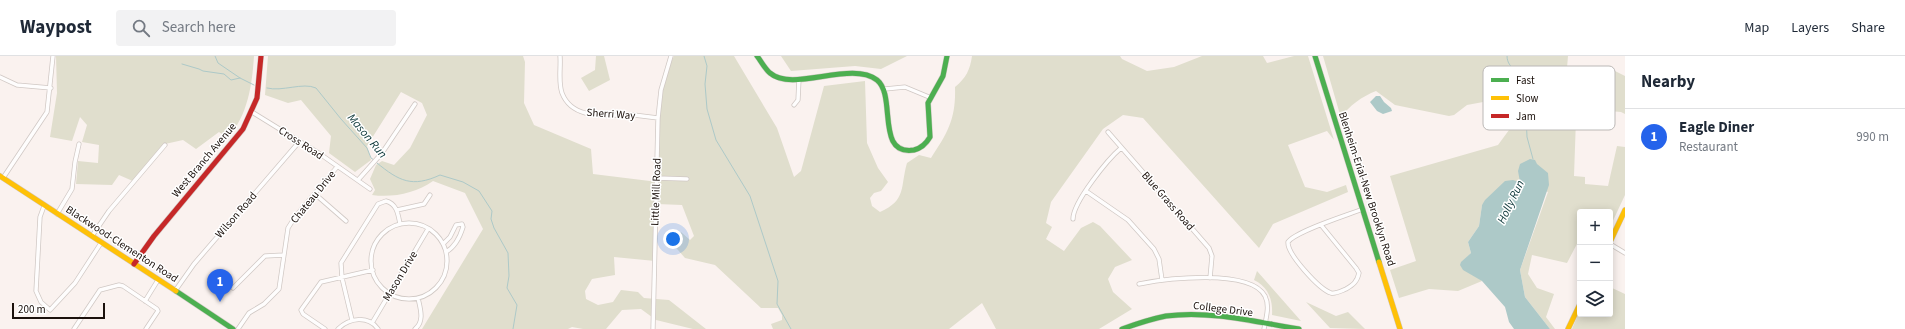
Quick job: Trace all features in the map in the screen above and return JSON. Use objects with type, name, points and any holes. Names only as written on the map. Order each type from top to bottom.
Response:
[{"type":"main road","name":"West Branch Avenue","points":[[134,264],[154,236],[240,134],[252,112],[258,91],[260,56]]},
{"type":"main road","points":[[757,56],[773,76],[784,80],[861,74],[875,78],[885,89],[888,129],[891,139],[897,146],[905,149],[920,148],[929,138],[931,132],[928,107],[929,97],[940,82],[945,70],[947,56]]},
{"type":"main road","name":"Blenheim-Erial-New Brooklyn Road","points":[[1315,56],[1364,209],[1400,329]]},
{"type":"main road","name":"Blackwood-Clementon Road","points":[[2,177],[233,329]]},
{"type":"main road","points":[[1613,236],[1625,210]]},
{"type":"main road","points":[[1568,329],[1577,310]]},
{"type":"main road","name":"College Drive","points":[[1122,329],[1161,317],[1200,314],[1264,326],[1299,329]]},
{"type":"street","points":[[2,177],[47,112],[51,88],[53,56]]},
{"type":"street","name":"Sherri Way","points":[[560,56],[562,91],[568,103],[574,109],[589,114],[634,115],[658,118]]},
{"type":"street","name":"Little Mill Road","points":[[653,329],[658,118],[661,90],[671,56]]},
{"type":"street","points":[[0,77],[17,85],[51,88]]},
{"type":"street","points":[[794,106],[798,100],[799,79]]},
{"type":"street","points":[[885,89],[905,88],[929,97]]},
{"type":"street","points":[[358,180],[407,119],[415,104]]},
{"type":"street","name":"Cross Road","points":[[252,112],[370,188]]},
{"type":"street","name":"Blue Grass Road","points":[[1108,132],[1209,248],[1212,256],[1210,278]]},
{"type":"street","name":"Wilson Road","points":[[175,291],[194,264],[299,142]]},
{"type":"street","points":[[57,214],[72,189],[79,144]]},
{"type":"street","points":[[92,236],[109,211],[165,146]]},
{"type":"street","points":[[1074,219],[1074,209],[1086,191],[1106,162],[1122,148]]},
{"type":"street","name":"Chateau Drive","points":[[238,329],[249,313],[264,304],[279,288],[288,228],[338,167]]},
{"type":"street","points":[[657,178],[687,179]]},
{"type":"street","points":[[1086,191],[1128,220],[1154,249],[1158,259],[1162,280]]},
{"type":"street","points":[[315,194],[346,221]]},
{"type":"street","points":[[397,210],[424,204],[430,195]]},
{"type":"street","points":[[352,320],[340,268],[344,257],[375,206],[386,201],[394,205],[397,210],[400,224]]},
{"type":"street","points":[[44,206],[40,217],[36,291],[41,302],[50,310],[75,283],[102,243]]},
{"type":"street","points":[[1321,225],[1359,273],[1357,280],[1352,286],[1339,292],[1330,292],[1316,283],[1288,247],[1288,242],[1293,236],[1321,225],[1364,209]]},
{"type":"street","points":[[400,224],[420,224],[438,236],[446,252],[446,266],[443,277],[432,291],[418,298],[408,298],[390,294],[377,280],[373,270],[372,256],[374,246],[386,231],[400,224]]},
{"type":"street","points":[[443,244],[450,237],[456,225],[462,224],[463,227],[458,238],[451,249],[446,252]]},
{"type":"street","name":"Mason Drive","points":[[372,323],[428,229]]},
{"type":"street","points":[[1613,245],[1625,253]]},
{"type":"street","points":[[233,288],[265,256],[284,255]]},
{"type":"street","points":[[326,329],[303,314],[301,310],[321,282],[373,270]]},
{"type":"street","points":[[1139,284],[1162,280],[1210,278],[1250,284],[1260,289],[1267,304],[1264,326]]},
{"type":"street","points":[[145,301],[158,280]]},
{"type":"street","points":[[74,329],[100,290],[119,285],[123,286],[158,311],[146,329]]},
{"type":"street","points":[[416,329],[420,324],[421,316],[418,298]]},
{"type":"street","points":[[338,329],[343,324],[352,320],[367,321],[372,323],[378,329]]},
{"type":"shaded area","points":[[56,56],[254,56],[248,99],[235,129],[228,138],[219,132],[196,149],[183,140],[165,144],[135,182],[119,175],[112,185],[76,184],[78,161],[98,163],[99,145],[82,142],[87,125],[80,117],[72,141],[50,137],[57,93]]},
{"type":"shaded area","points":[[268,56],[523,56],[525,62],[524,103],[534,125],[591,149],[593,174],[658,182],[661,83],[674,56],[734,56],[777,128],[794,177],[801,171],[824,86],[865,81],[867,143],[878,168],[888,182],[881,191],[874,193],[870,198],[872,206],[880,212],[895,203],[899,198],[907,163],[919,155],[931,158],[942,140],[950,125],[952,117],[955,87],[967,73],[972,56],[1120,56],[1122,59],[1147,71],[1174,67],[1202,56],[1263,56],[1267,63],[1294,56],[1308,56],[1334,140],[1327,131],[1288,145],[1305,187],[1327,192],[1346,185],[1348,192],[1273,224],[1259,248],[1143,118],[1123,115],[1103,129],[1051,202],[1046,223],[1052,227],[1046,239],[1064,251],[1081,228],[1093,222],[1100,226],[1132,260],[1115,267],[1108,279],[1113,292],[1132,309],[1099,329],[996,329],[982,303],[949,329],[773,329],[771,324],[782,320],[782,315],[778,308],[761,308],[715,265],[685,258],[671,242],[681,232],[690,240],[694,236],[682,205],[657,204],[655,261],[614,257],[615,275],[592,279],[585,291],[586,299],[598,305],[613,302],[621,290],[638,292],[644,298],[669,300],[706,329],[693,329],[656,320],[641,309],[622,310],[606,329],[583,329],[572,327],[568,329],[422,329],[483,229],[465,193],[433,181],[419,189],[404,194],[388,196],[372,195],[375,190],[370,179],[376,165],[382,161],[394,165],[410,148],[427,115],[422,103],[401,92],[367,146],[371,160],[355,172],[329,153],[331,136],[301,100],[288,103],[265,95]]},
{"type":"shaded area","points":[[596,56],[604,56],[610,80],[589,91],[581,78],[595,70]]},
{"type":"shaded area","points":[[781,56],[907,56],[881,69],[855,66],[791,71]]},
{"type":"shaded area","points":[[1323,56],[1568,56],[1567,66],[1483,66],[1483,102],[1467,105],[1454,115],[1449,116],[1395,105],[1376,91],[1356,102],[1341,118]]},
{"type":"shaded area","points":[[1615,71],[1625,76],[1625,114],[1615,112]]},
{"type":"shaded area","points":[[1509,130],[1576,130],[1574,176],[1585,177],[1585,184],[1608,186],[1617,146],[1625,147],[1625,195],[1613,221],[1613,209],[1577,209],[1577,244],[1567,263],[1532,255],[1528,274],[1537,288],[1554,294],[1546,317],[1555,329],[1550,329],[1525,297],[1520,270],[1548,192],[1520,183],[1482,205],[1479,226],[1468,242],[1471,253],[1461,263],[1482,281],[1458,291],[1429,289],[1399,298],[1390,270],[1416,261],[1390,176],[1498,145]]},
{"type":"shaded area","points":[[1257,271],[1301,321],[1272,315],[1272,304],[1269,294],[1263,286],[1254,280]]},
{"type":"shaded area","points":[[1613,288],[1625,294],[1625,329],[1572,329],[1577,317],[1613,317]]},
{"type":"shaded area","points":[[1306,302],[1336,316],[1348,312],[1365,329],[1330,328]]},
{"type":"water","points":[[1376,96],[1380,96],[1392,111],[1383,114],[1377,111],[1370,102]]},
{"type":"water","points":[[1530,159],[1535,160],[1537,164],[1548,173],[1549,185],[1520,270],[1525,297],[1550,329],[1514,329],[1509,322],[1505,307],[1482,281],[1463,270],[1460,265],[1461,262],[1471,253],[1468,242],[1479,226],[1482,205],[1485,200],[1505,181],[1513,180],[1520,182],[1518,171],[1520,164]]},
{"type":"waterway","name":"Mason Run","points":[[215,56],[218,63],[240,78],[254,85]]},
{"type":"waterway","points":[[704,56],[707,66],[705,84],[707,109],[716,140],[750,196],[778,281],[777,304],[791,329]]},
{"type":"waterway","name":"Holly Run","points":[[1507,56],[1510,66]]},
{"type":"waterway","points":[[182,64],[203,71],[224,74],[231,80],[240,78]]},
{"type":"waterway","name":"Mason Run","points":[[267,88],[279,89],[305,86],[316,88],[367,148],[371,158],[374,160]]},
{"type":"waterway","name":"Holly Run","points":[[1527,130],[1533,159]]},
{"type":"waterway","name":"Mason Run","points":[[377,163],[392,174],[406,181],[421,181],[440,175],[463,182],[479,191],[492,211],[491,219],[494,228],[508,253],[509,276],[507,288],[517,305],[513,329]]},
{"type":"traffic: fast","points":[[757,56],[770,73],[780,78],[793,80],[853,73],[866,75],[877,80],[883,88],[886,99],[890,135],[895,144],[902,149],[914,150],[924,145],[930,137],[928,103],[943,76],[947,56]]},
{"type":"traffic: fast","points":[[1315,56],[1379,262]]},
{"type":"traffic: fast","points":[[176,291],[233,329]]},
{"type":"traffic: fast","points":[[1122,329],[1166,316],[1183,315],[1233,318],[1299,329]]},
{"type":"traffic: slow","points":[[0,176],[176,291]]},
{"type":"traffic: slow","points":[[1613,236],[1625,210]]},
{"type":"traffic: slow","points":[[1379,262],[1400,329]]},
{"type":"traffic: slow","points":[[1568,329],[1577,310]]},
{"type":"traffic: jam","points":[[134,264],[154,236],[243,129],[257,98],[261,56]]},
{"type":"place","name":"Eagle Diner","points":[[220,302]]}]
